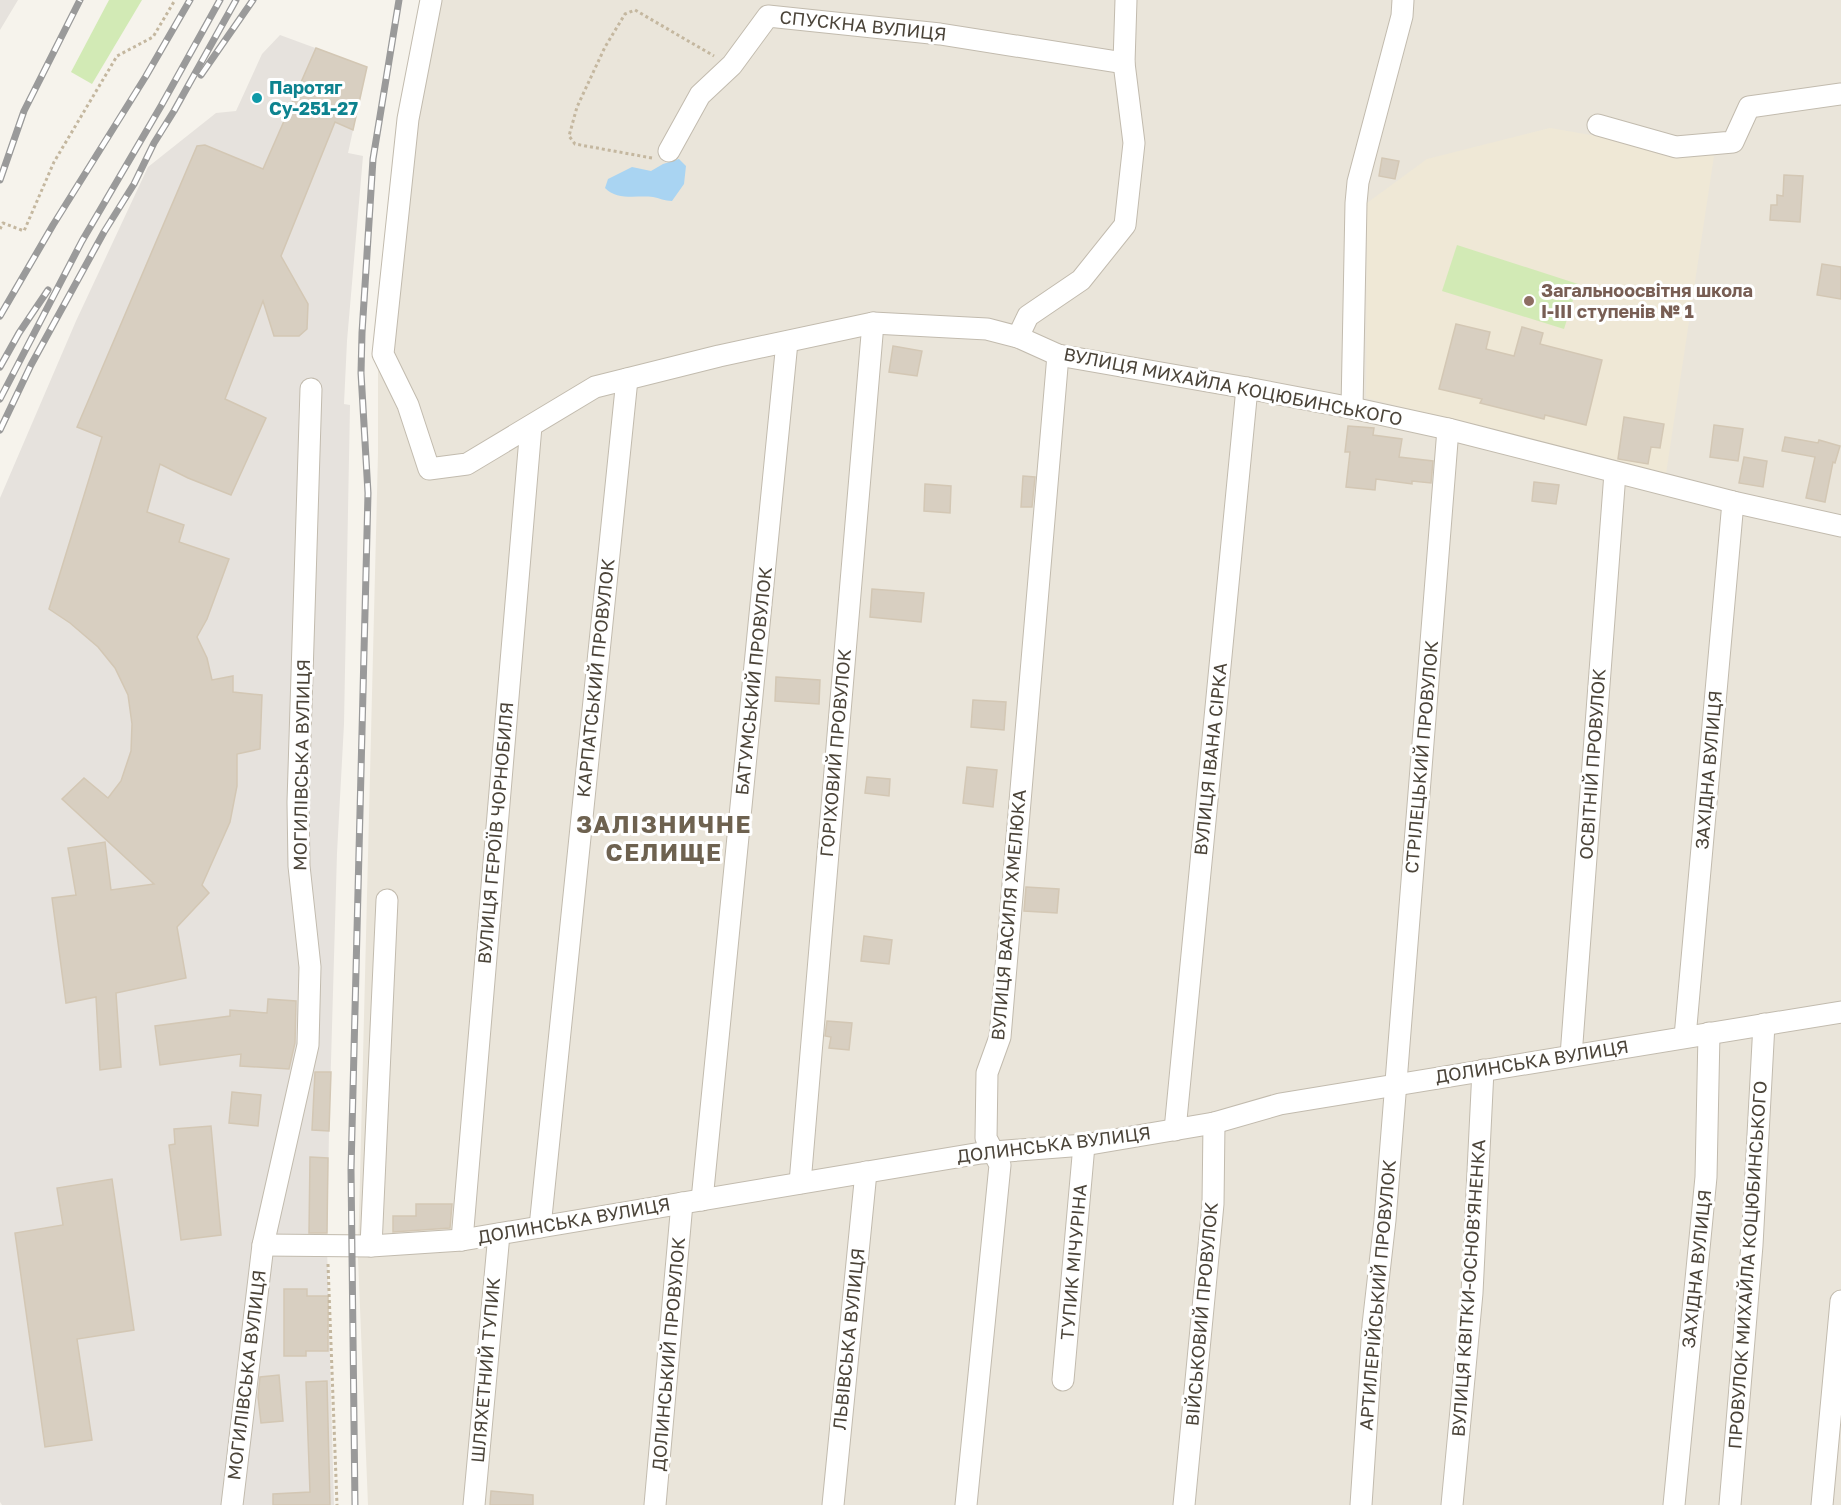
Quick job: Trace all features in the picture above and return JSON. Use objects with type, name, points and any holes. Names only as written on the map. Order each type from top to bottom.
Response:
[{"type":"street","name":"ВУЛИЦЯ МИХАЙЛА КОЦЮБИНСЬКОГО","points":[[431,0],[408,119],[383,354],[408,405],[429,469],[467,464],[595,387],[718,356],[873,323],[987,328],[1018,337],[1058,355],[1352,408],[1448,429],[1615,473],[1841,526]]},
{"type":"street","points":[[1018,337],[1028,315],[1081,280],[1125,225],[1134,143],[1124,63],[1126,0]]},
{"type":"street","points":[[1352,408],[1358,182],[1402,16],[1403,0]]},
{"type":"street","name":"СПУСКНА ВУЛИЦЯ","points":[[669,152],[700,96],[732,65],[771,8],[1124,63]]},
{"type":"street","points":[[1598,125],[1676,147],[1733,142],[1749,107],[1841,94]]},
{"type":"street","name":"ГОРІХОВИЙ ПРОВУЛОК","points":[[800,1183],[873,323]]},
{"type":"street","name":"БАТУМСЬКИЙ ПРОВУЛОК","points":[[692,1201],[787,342]]},
{"type":"street","name":"ВУЛИЦЯ ВАСИЛЯ ХМЕЛЮКА","points":[[966,1505],[1000,1165],[986,1138],[987,1073],[1000,1038],[1058,355]]},
{"type":"street","name":"КАРПАТСЬКИЙ ПРОВУЛОК","points":[[540,1227],[627,379]]},
{"type":"street","name":"ВУЛИЦЯ ІВАНА СІРКА","points":[[1174,1130],[1247,388]]},
{"type":"street","name":"МОГИЛІВСЬКА ВУЛИЦЯ","points":[[231,1505],[263,1245],[308,1046],[310,967],[299,866],[298,802],[311,389]]},
{"type":"street","name":"ВУЛИЦЯ ГЕРОЇВ ЧОРНОБИЛЯ","points":[[462,1240],[531,426]]},
{"type":"street","name":"СТРІЛЕЦЬКИЙ ПРОВУЛОК","points":[[1395,1085],[1448,429]]},
{"type":"street","name":"ОСВІТНІЙ ПРОВУЛОК","points":[[1571,1056],[1615,473]]},
{"type":"street","name":"ЗАХІДНА ВУЛИЦЯ","points":[[1685,1037],[1733,502]]},
{"type":"street","points":[[371,1246],[387,900]]},
{"type":"street","name":"ДОЛИНСЬКА ВУЛИЦЯ","points":[[327,1246],[371,1246],[462,1240],[981,1152],[1084,1145],[1214,1123],[1280,1104],[1841,1012]]},
{"type":"street","name":"ПРОВУЛОК МИХАЙЛА КОЦЮБИНСЬКОГО","points":[[1730,1505],[1752,1245],[1764,1024]]},
{"type":"street","name":"ЗАХІДНА ВУЛИЦЯ","points":[[1674,1505],[1706,1177],[1709,1033]]},
{"type":"street","name":"ВУЛИЦЯ КВІТКИ-ОСНОВ'ЯНЕНКА","points":[[1452,1505],[1472,1293],[1483,1070]]},
{"type":"street","name":"АРТИЛЕРІЙСЬКИЙ ПРОВУЛОК","points":[[1361,1505],[1373,1325],[1385,1220],[1395,1085]]},
{"type":"street","name":"ВІЙСЬКОВИЙ ПРОВУЛОК","points":[[1184,1505],[1213,1204],[1214,1123]]},
{"type":"street","name":"ТУПИК МІЧУРІНА","points":[[1063,1380],[1084,1145]]},
{"type":"street","name":"ЛЬВІВСЬКА ВУЛИЦЯ","points":[[833,1505],[866,1172]]},
{"type":"street","name":"ДОЛИНСЬКИЙ ПРОВУЛОК","points":[[655,1505],[692,1201]]},
{"type":"street","name":"ШЛЯХЕТНИЙ ТУПИК","points":[[474,1505],[499,1234]]},
{"type":"street","name":"МОГИЛІВСЬКА ВУЛИЦЯ","points":[[263,1245],[327,1246]]},
{"type":"street","points":[[1822,1505],[1841,1301]]},
{"type":"path","points":[[0,229],[3,223],[24,231],[54,162],[117,56],[153,37],[175,0]]},
{"type":"path","points":[[669,152],[656,159],[575,144],[568,136],[577,107],[600,57],[625,14],[635,10],[732,65]]},
{"type":"path","points":[[327,1246],[338,1505]]},
{"type":"shaded area","points":[[0,0],[18,0],[0,30]]},
{"type":"shaded area","points":[[421,0],[1841,0],[1841,1505],[368,1505],[358,1258],[378,453],[378,354]]},
{"type":"shaded area","points":[[280,35],[367,67],[348,153],[363,156],[347,341],[344,404],[350,405],[344,724],[337,853],[327,1246],[334,1505],[2,1505],[0,1502],[0,498],[76,321],[148,167],[216,113],[236,111],[262,54]]},
{"type":"shaded area","name":"Загальноосвітня школа І-ІІІ ступенів № 1","points":[[1550,128],[1714,156],[1666,474],[1366,398],[1367,203],[1427,159]]},
{"type":"green space","points":[[109,0],[142,0],[92,84],[71,72]]},
{"type":"green space","points":[[1457,245],[1578,284],[1564,329],[1442,291]]},
{"type":"water","points":[[679,159],[686,166],[684,184],[672,201],[653,197],[615,195],[605,188],[608,179],[632,167],[651,171]]},
{"type":"building","points":[[316,48],[367,67],[353,130],[335,122],[281,256],[308,304],[307,329],[299,336],[274,336],[263,301],[225,399],[266,418],[231,495],[160,464],[147,512],[184,525],[179,542],[229,559],[207,619],[197,637],[207,658],[212,680],[233,676],[233,692],[262,695],[260,749],[237,754],[237,786],[230,822],[202,885],[209,893],[177,927],[186,978],[116,993],[121,1067],[100,1070],[96,997],[66,1003],[52,898],[76,895],[68,848],[105,842],[111,890],[154,884],[62,799],[84,778],[108,798],[121,781],[131,751],[132,724],[128,695],[115,668],[98,647],[70,623],[49,609],[102,437],[77,427],[197,146],[205,145],[263,169]]},
{"type":"building","points":[[1382,158],[1399,161],[1395,179],[1379,176]]},
{"type":"building","points":[[1784,175],[1803,176],[1800,222],[1770,220],[1771,205],[1777,205],[1777,195],[1783,196]]},
{"type":"building","points":[[1822,264],[1841,267],[1841,299],[1817,295]]},
{"type":"building","points":[[1456,324],[1490,332],[1486,349],[1514,356],[1522,327],[1543,333],[1540,344],[1602,360],[1586,425],[1545,415],[1544,419],[1480,403],[1482,399],[1439,389]]},
{"type":"building","points":[[893,346],[922,351],[917,376],[889,372]]},
{"type":"building","points":[[1624,417],[1664,424],[1660,448],[1651,447],[1648,464],[1618,459]]},
{"type":"building","points":[[1714,425],[1743,429],[1738,461],[1710,457]]},
{"type":"building","points":[[1348,426],[1374,428],[1373,435],[1402,439],[1399,457],[1433,461],[1431,483],[1412,481],[1412,484],[1376,479],[1375,490],[1346,487],[1350,452],[1345,452]]},
{"type":"building","points":[[1785,437],[1818,443],[1819,440],[1840,446],[1835,463],[1833,462],[1825,502],[1806,498],[1815,457],[1782,451]]},
{"type":"building","points":[[1744,457],[1767,461],[1763,487],[1739,483]]},
{"type":"building","points":[[1023,476],[1035,477],[1032,507],[1021,507]]},
{"type":"building","points":[[1534,482],[1559,485],[1556,504],[1532,501]]},
{"type":"building","points":[[925,484],[951,486],[950,513],[924,511]]},
{"type":"building","points":[[872,589],[924,593],[921,622],[870,617]]},
{"type":"building","points":[[776,677],[820,680],[819,704],[775,701]]},
{"type":"building","points":[[973,700],[1006,702],[1004,730],[971,727]]},
{"type":"building","points":[[967,767],[997,770],[993,807],[963,803]]},
{"type":"building","points":[[867,777],[890,779],[889,796],[865,793]]},
{"type":"building","points":[[1026,887],[1059,889],[1057,913],[1024,911]]},
{"type":"building","points":[[864,936],[892,940],[889,964],[861,961]]},
{"type":"building","points":[[268,999],[296,1001],[295,1043],[289,1069],[240,1066],[241,1054],[160,1065],[155,1026],[230,1016],[230,1010],[267,1013]]},
{"type":"building","points":[[827,1021],[852,1023],[849,1050],[829,1048],[831,1037],[825,1036]]},
{"type":"building","points":[[315,1072],[331,1072],[329,1131],[312,1130]]},
{"type":"building","points":[[232,1092],[261,1095],[258,1126],[229,1123]]},
{"type":"building","points":[[211,1126],[221,1235],[181,1240],[169,1145],[175,1144],[174,1129]]},
{"type":"building","points":[[310,1157],[328,1158],[327,1233],[309,1233]]},
{"type":"building","points":[[112,1179],[134,1330],[77,1339],[92,1440],[45,1447],[15,1233],[63,1225],[57,1188]]},
{"type":"building","points":[[416,1204],[452,1204],[450,1228],[393,1232],[393,1216],[416,1216]]},
{"type":"building","points":[[284,1289],[307,1289],[307,1296],[328,1296],[328,1351],[306,1351],[306,1356],[284,1356]]},
{"type":"building","points":[[279,1375],[283,1421],[261,1423],[258,1397],[260,1377]]},
{"type":"building","points":[[327,1381],[330,1505],[273,1505],[273,1494],[310,1492],[306,1382]]},
{"type":"building","points":[[491,1491],[533,1495],[533,1505],[490,1505]]},
{"type":"railway","points":[[0,180],[24,111],[80,0]]},
{"type":"railway","points":[[0,316],[190,0]]},
{"type":"railway","points":[[0,399],[82,241],[220,0]]},
{"type":"railway","points":[[0,430],[31,365],[236,0]]},
{"type":"railway","points":[[201,75],[253,0]]},
{"type":"railway","points":[[355,1505],[351,1170],[368,493],[361,373],[362,333],[373,159],[399,0]]},
{"type":"railway","points":[[0,367],[19,333],[48,290]]},
{"type":"place","name":"Паротяг Су-251-27","points":[[257,98]]},
{"type":"place","name":"Загальноосвітня школа І-ІІІ ступенів № 1","points":[[1529,301]]},
{"type":"district","name":"ЗАЛІЗНИЧНЕ СЕЛИЩЕ","points":[[664,839]]}]
